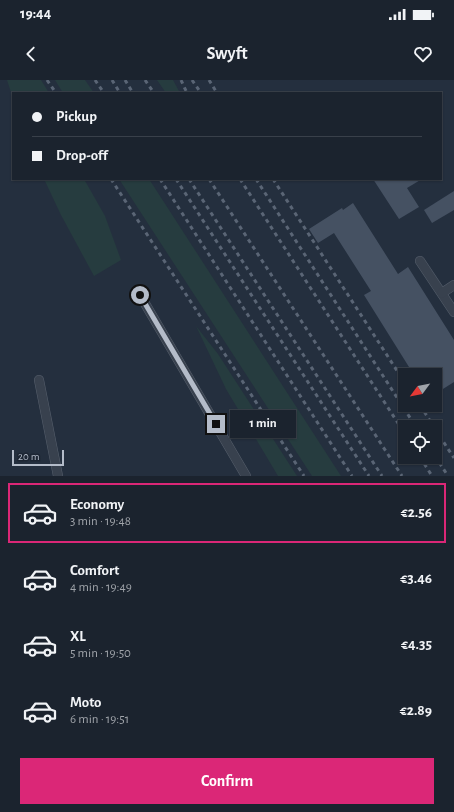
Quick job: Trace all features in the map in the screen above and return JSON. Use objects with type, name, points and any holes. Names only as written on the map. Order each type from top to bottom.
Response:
[{"type":"lane","points":[[420,261],[454,312]]},
{"type":"lane","points":[[442,293],[454,285]]},
{"type":"lane","points":[[140,295],[246,476]]},
{"type":"lane","points":[[39,380],[58,476]]},
{"type":"green space","points":[[7,80],[41,80],[48,92],[12,92],[12,95]]},
{"type":"green space","points":[[55,80],[85,80],[93,92],[62,92]]},
{"type":"green space","points":[[157,80],[173,80],[179,92],[165,92]]},
{"type":"green space","points":[[44,180],[85,180],[105,216],[121,260],[94,276],[61,215]]},
{"type":"green space","points":[[120,180],[150,180],[341,476],[312,476]]},
{"type":"green space","points":[[196,326],[218,354],[297,476],[278,476],[226,389]]},
{"type":"building","points":[[374,180],[420,180],[407,188],[419,207],[399,219]]},
{"type":"building","points":[[454,191],[454,210],[432,223],[424,210]]},
{"type":"building","points":[[353,203],[398,274],[408,267],[454,340],[454,382],[442,390],[442,368],[410,368],[364,295],[371,291],[334,233],[318,243],[309,229],[342,208],[343,210]]},
{"type":"railway","points":[[47,80],[55,92]]},
{"type":"railway","points":[[95,80],[103,92]]},
{"type":"railway","points":[[112,80],[119,92]]},
{"type":"railway","points":[[125,80],[132,92]]},
{"type":"railway","points":[[145,80],[153,92]]},
{"type":"railway","points":[[181,80],[187,92]]},
{"type":"railway","points":[[192,80],[200,92]]},
{"type":"railway","points":[[209,80],[216,92]]},
{"type":"railway","points":[[112,180],[304,476]]},
{"type":"railway","points":[[161,180],[352,476]]},
{"type":"railway","points":[[177,180],[369,476]]},
{"type":"railway","points":[[190,180],[382,476]]},
{"type":"railway","points":[[210,180],[402,476]]},
{"type":"railway","points":[[241,180],[398,423]]},
{"type":"railway","points":[[257,180],[411,420]]},
{"type":"railway","points":[[274,180],[398,372]]},
{"type":"railway","points":[[424,412],[430,420]]},
{"type":"railway","points":[[442,440],[454,458]]},
{"type":"railway","points":[[424,464],[432,476]]},
{"type":"railway","points":[[440,464],[448,476]]},
{"type":"route","points":[[140,295],[216,424]]}]
